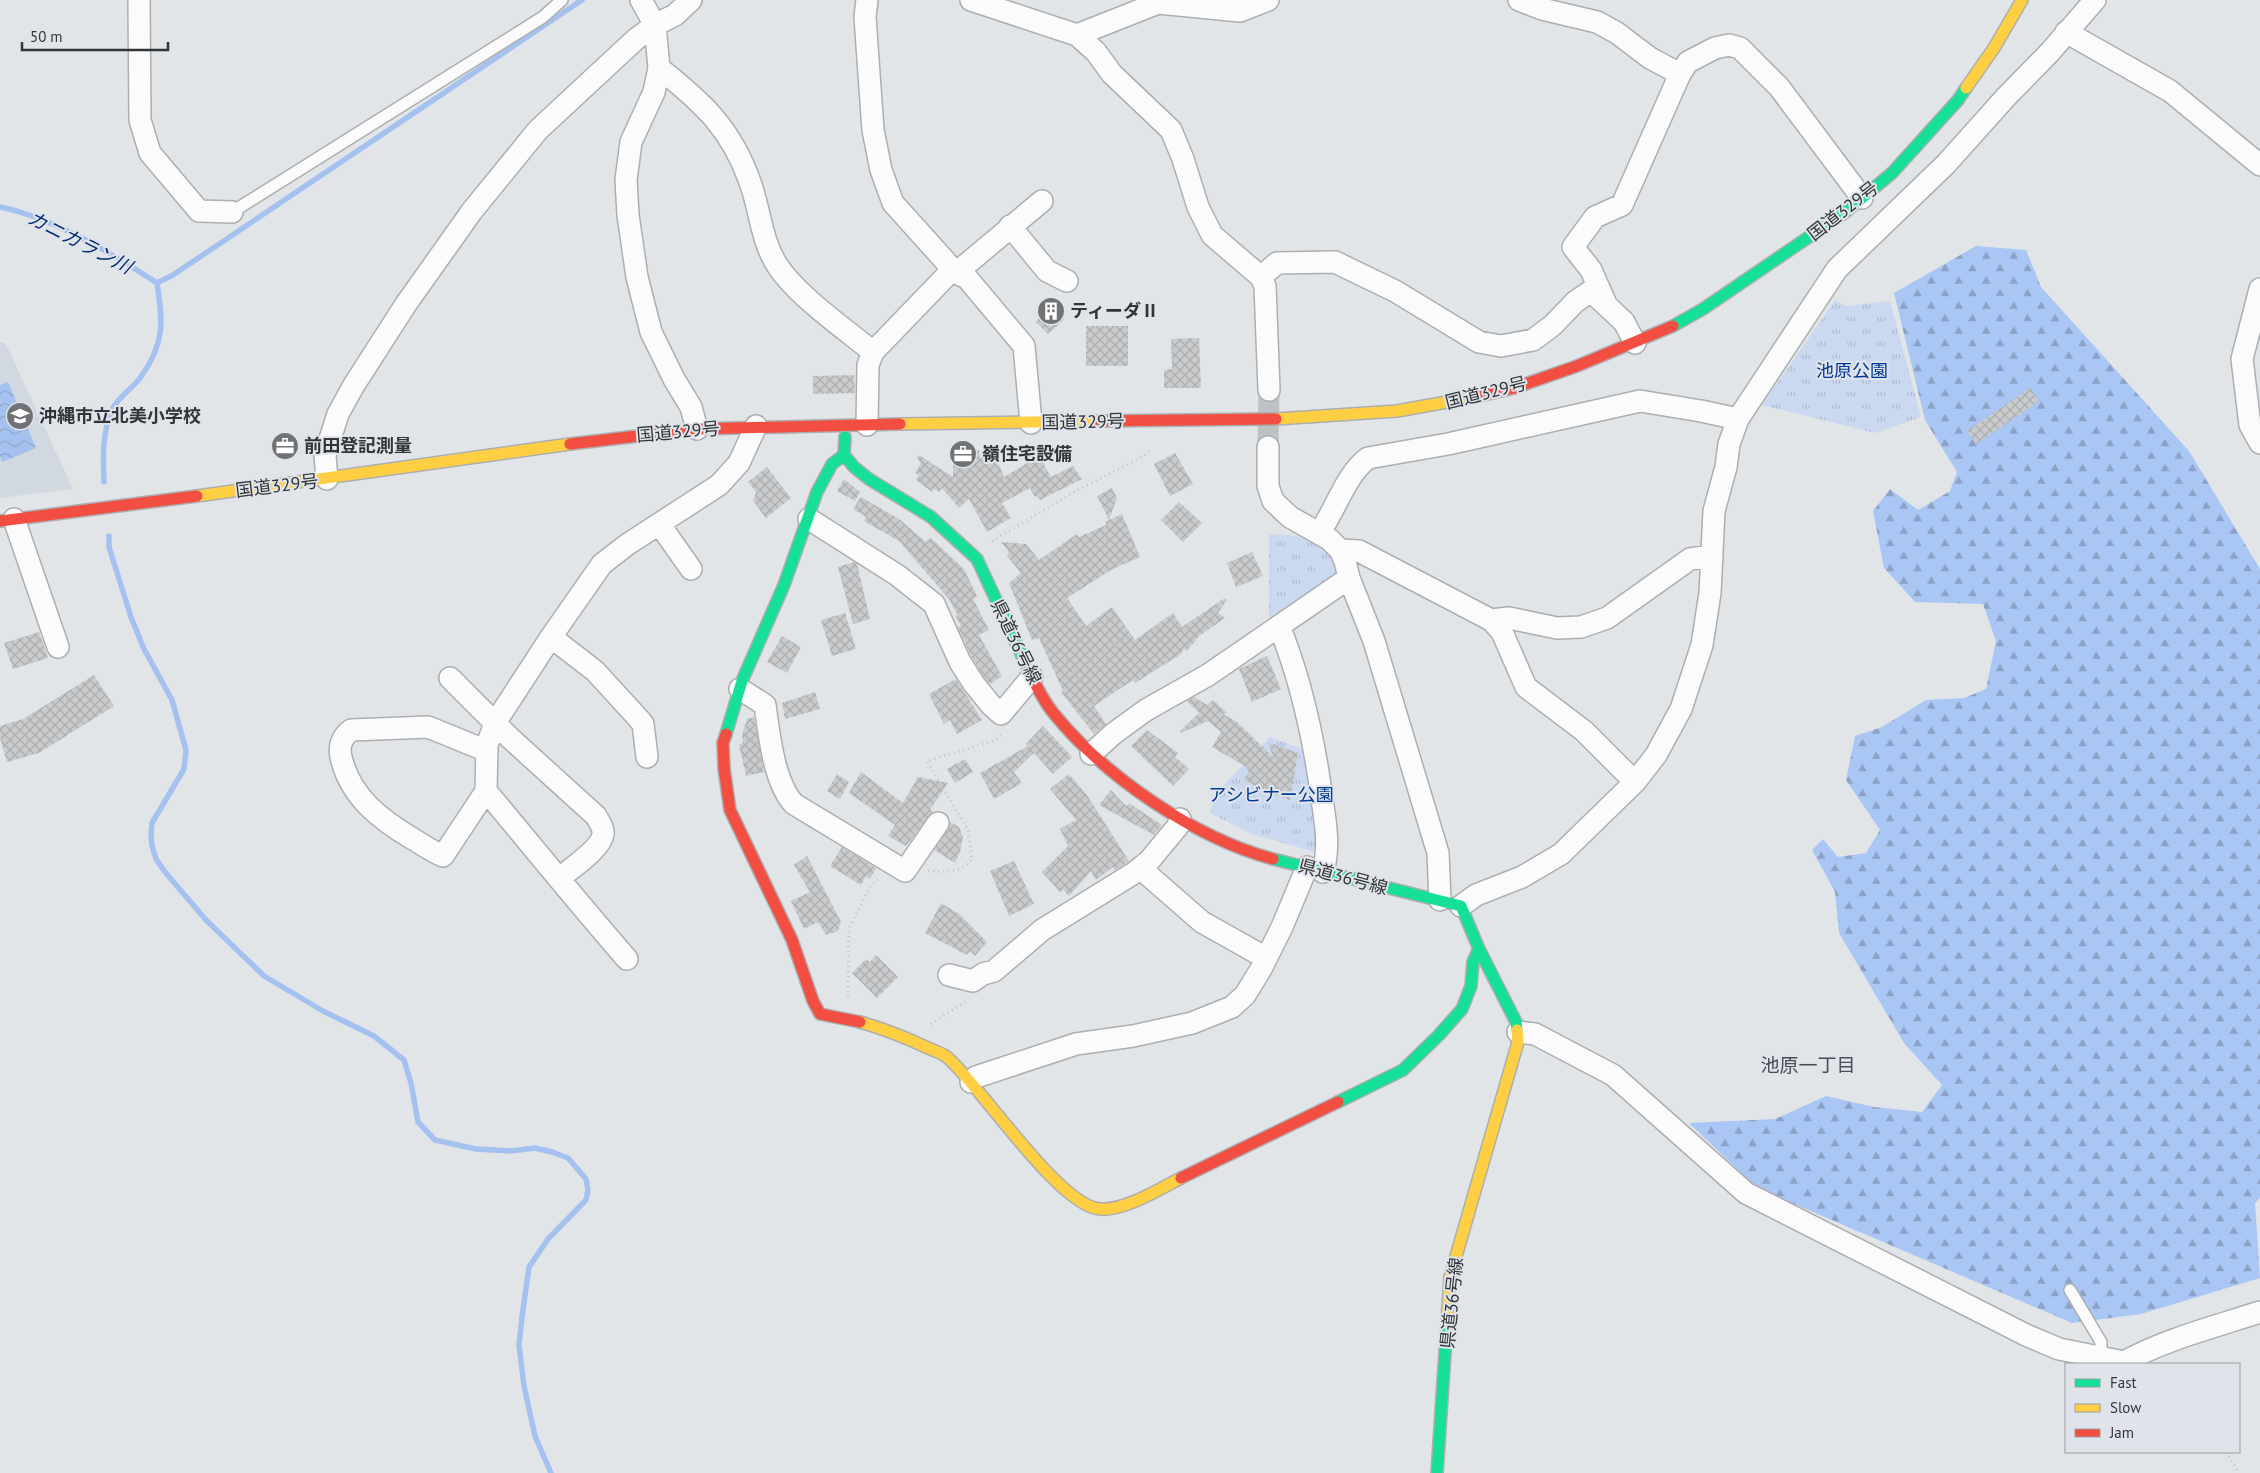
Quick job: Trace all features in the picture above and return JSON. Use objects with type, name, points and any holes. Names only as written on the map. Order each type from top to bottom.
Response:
[{"type":"main road","name":"国道329号","points":[[7,520],[327,479],[508,451],[698,429],[756,426],[1281,419],[1397,411],[1457,402],[1514,388],[1635,343],[1704,309],[1800,245],[1862,198],[1892,173],[1958,100],[1989,55],[2022,0]]},
{"type":"main road","points":[[845,425],[844,455],[832,464],[817,492],[784,585],[740,689],[723,743],[724,768],[730,810],[792,940],[813,1001],[820,1014],[848,1018],[900,1034],[947,1057],[971,1082],[1031,1154],[1069,1194],[1085,1205],[1100,1209],[1116,1207],[1146,1196],[1301,1119],[1364,1092],[1403,1070],[1462,1009],[1471,986],[1474,962],[1479,950]]},
{"type":"main road","name":"県道36号線","points":[[844,455],[854,467],[869,479],[932,517],[973,554],[1037,685],[1054,714],[1091,754],[1114,773],[1180,818],[1245,850],[1388,889],[1461,906],[1479,950],[1516,1022],[1518,1042],[1450,1277],[1438,1473]]},
{"type":"street","points":[[139,0],[140,120],[150,153],[199,211],[232,212]]},
{"type":"street","points":[[641,0],[655,26],[659,68],[654,92],[632,142],[626,180],[628,215],[637,277],[651,332],[690,407],[698,429]]},
{"type":"street","points":[[327,479],[325,455],[338,414],[354,384],[472,211],[538,130],[636,39],[675,15],[691,0]]},
{"type":"street","points":[[867,0],[865,17],[873,130],[881,170],[893,203],[954,271],[967,278],[1024,346],[1031,423]]},
{"type":"street","points":[[971,0],[1077,35],[1096,52],[1112,74],[1171,130],[1184,159],[1198,207],[1212,235],[1261,278],[1265,286],[1269,390]]},
{"type":"street","points":[[1077,35],[1158,3],[1240,10],[1268,0]]},
{"type":"street","points":[[1519,0],[1542,9],[1597,22],[1617,33],[1650,58],[1680,74]]},
{"type":"street","points":[[1461,906],[1476,896],[1522,877],[1561,854],[1635,782],[1656,755],[1682,709],[1702,645],[1710,593],[1714,511],[1726,467],[1729,444],[1738,419],[1837,269],[1946,164],[2006,97],[2050,52],[2095,0]]},
{"type":"street","points":[[2066,32],[2170,91],[2260,165]]},
{"type":"street","points":[[1606,304],[1592,270],[1573,247],[1595,217],[1622,205],[1680,74],[1688,62],[1715,48],[1728,45],[1740,48],[1779,87],[1862,198]]},
{"type":"street","points":[[659,68],[697,98],[727,132],[751,182],[759,221],[776,264],[795,286],[873,352]]},
{"type":"street","points":[[1919,145],[1946,164]]},
{"type":"street","points":[[867,426],[868,365],[873,352],[954,271],[1042,201]]},
{"type":"street","points":[[1010,226],[1047,271],[1067,281]]},
{"type":"street","points":[[1261,278],[1277,263],[1335,262],[1395,291],[1480,342],[1500,346],[1533,340],[1591,291],[1624,322],[1635,343]]},
{"type":"street","points":[[2260,289],[2242,359],[2250,424],[2260,443]]},
{"type":"street","points":[[1319,533],[1329,520],[1358,466],[1368,458],[1448,444],[1640,401],[1738,419]]},
{"type":"street","points":[[487,751],[428,727],[351,730],[343,737],[340,746],[344,770],[359,798],[391,825],[443,856],[486,791],[487,751],[495,723],[551,637],[602,564],[628,544],[719,485],[739,463],[756,426]]},
{"type":"street","points":[[1268,447],[1268,486],[1273,501],[1290,517],[1319,533],[1340,550],[1359,552],[1491,620],[1502,632],[1526,687],[1584,731],[1635,782]]},
{"type":"street","points":[[809,519],[898,575],[934,604],[960,662],[974,684],[1001,714],[1027,685],[1037,685]]},
{"type":"street","points":[[7,520],[58,647]]},
{"type":"street","points":[[660,525],[691,569]]},
{"type":"street","points":[[1340,550],[1374,641],[1438,853],[1440,900]]},
{"type":"street","points":[[1491,620],[1509,618],[1557,628],[1581,627],[1607,618],[1690,559],[1712,556]]},
{"type":"street","points":[[1091,754],[1113,734],[1146,710],[1208,674],[1349,578]]},
{"type":"street","points":[[971,1082],[976,1077],[1076,1044],[1133,1036],[1215,1016],[1232,1007],[1244,995],[1315,870],[1328,854],[1315,748],[1301,693],[1278,626]]},
{"type":"street","points":[[551,637],[594,671],[638,718],[642,724],[647,757]]},
{"type":"street","points":[[450,678],[495,723],[596,816],[601,824],[604,833],[601,843],[560,878]]},
{"type":"street","points":[[740,689],[765,705],[770,738],[778,770],[787,797],[794,804],[906,871],[938,824]]},
{"type":"street","points":[[486,791],[560,878],[584,911],[627,959]]},
{"type":"street","points":[[949,975],[973,981],[983,974],[994,971],[1042,930],[1149,861],[1178,826],[1180,818]]},
{"type":"street","points":[[1140,868],[1202,922],[1266,958]]},
{"type":"street","points":[[1518,1032],[1535,1034],[1614,1075],[1746,1194],[2026,1335],[2060,1349],[2124,1362],[2143,1351],[2188,1334],[2260,1312]]},
{"type":"lane","points":[[232,212],[543,17],[562,0]]},
{"type":"lane","points":[[2070,1290],[2101,1342],[2101,1357]]},
{"type":"path","points":[[973,554],[1076,490],[1142,458],[1149,451]]},
{"type":"path","points":[[1037,685],[1124,638]]},
{"type":"path","points":[[900,1034],[901,1029],[932,1024],[971,999]]},
{"type":"path","points":[[2227,1453],[2240,1473]]},
{"type":"shaded area","name":"沖縄市立北美小学校","points":[[0,342],[6,344],[73,489],[0,498]]},
{"type":"green space","points":[[1976,246],[2026,250],[2041,287],[2189,451],[2260,569],[2260,1198],[2255,1203],[2260,1278],[2141,1314],[2072,1323],[1757,1188],[1689,1123],[1775,1119],[1826,1096],[1874,1107],[1922,1112],[1942,1085],[1904,1043],[1839,933],[1835,892],[1812,850],[1823,839],[1838,857],[1866,853],[1880,830],[1846,780],[1855,736],[1882,727],[1926,700],[1964,698],[1986,689],[1996,641],[1983,604],[1915,602],[1884,568],[1873,511],[1890,489],[1918,510],[1950,491],[1957,472],[1925,420],[1894,293]]},
{"type":"green space","name":"池原公園","points":[[1835,300],[1846,306],[1890,301],[1921,417],[1875,433],[1762,405]]},
{"type":"green space","points":[[1280,534],[1316,543],[1328,553],[1340,572],[1269,625],[1269,535]]},
{"type":"green space","name":"アシビナー公園","points":[[1270,737],[1308,751],[1321,833],[1318,853],[1252,834],[1210,813],[1217,792]]},
{"type":"water","points":[[8,382],[36,448],[2,462],[0,456],[0,385]]},
{"type":"building","name":"ティーダⅡ","points":[[1050,304],[1065,319],[1048,334],[1036,322]]},
{"type":"building","points":[[1086,326],[1128,326],[1128,366],[1086,366]]},
{"type":"building","points":[[1199,338],[1201,388],[1164,388],[1164,370],[1172,369],[1171,339]]},
{"type":"building","points":[[854,375],[855,393],[813,394],[813,376]]},
{"type":"building","points":[[2030,388],[2039,401],[1976,444],[1967,431]]},
{"type":"building","points":[[953,450],[979,450],[980,458],[994,453],[1004,477],[1039,456],[1051,477],[1073,466],[1082,479],[1040,500],[1037,496],[1035,497],[1030,488],[1002,503],[1011,518],[987,532],[969,499],[959,508],[942,488],[939,492],[934,489],[932,492],[916,480],[919,475],[915,473],[921,463],[917,458],[919,455],[953,477]]},
{"type":"building","points":[[1175,453],[1193,484],[1170,496],[1154,464]]},
{"type":"building","points":[[767,467],[791,498],[766,518],[753,501],[756,492],[748,482]]},
{"type":"building","points":[[844,479],[860,492],[855,501],[837,491]]},
{"type":"building","points":[[1112,488],[1117,498],[1109,520],[1097,496]]},
{"type":"building","points":[[861,497],[899,519],[926,542],[931,538],[964,569],[977,596],[973,599],[989,630],[979,635],[1002,676],[990,684],[984,677],[971,656],[958,627],[961,626],[956,617],[957,614],[949,599],[899,541],[864,521],[866,517],[853,509]]},
{"type":"building","points":[[1179,502],[1202,523],[1183,542],[1161,520]]},
{"type":"building","points":[[1122,514],[1140,557],[1111,570],[1067,598],[1086,626],[1112,607],[1135,640],[1173,613],[1182,627],[1225,598],[1227,600],[1218,613],[1225,618],[1199,636],[1187,651],[1184,649],[1181,654],[1135,683],[1133,680],[1094,706],[1106,724],[1094,734],[1061,692],[1063,691],[1039,638],[1032,640],[1009,583],[1021,573],[1007,556],[1009,552],[1001,542],[1026,544],[1039,560],[1077,534],[1079,537],[1106,525],[1105,522]]},
{"type":"building","points":[[1252,552],[1263,576],[1236,587],[1227,563]]},
{"type":"building","points":[[854,562],[857,564],[870,619],[853,624],[838,567]]},
{"type":"building","points":[[845,613],[856,649],[832,656],[821,620]]},
{"type":"building","points":[[39,632],[48,658],[13,669],[4,643]]},
{"type":"building","points":[[782,636],[801,647],[787,673],[767,662]]},
{"type":"building","points":[[1267,656],[1281,689],[1252,702],[1239,669]]},
{"type":"building","points":[[94,675],[114,706],[39,753],[7,762],[0,738],[0,726],[23,719]]},
{"type":"building","points":[[956,679],[982,720],[957,734],[950,720],[944,724],[929,694]]},
{"type":"building","points":[[815,692],[820,709],[785,719],[782,703]]},
{"type":"building","points":[[1194,697],[1207,705],[1213,700],[1227,713],[1223,714],[1237,722],[1273,757],[1268,742],[1298,753],[1290,800],[1266,792],[1244,780],[1250,769],[1212,747],[1221,732],[1208,721],[1181,733],[1180,731],[1199,713],[1187,701]]},
{"type":"building","points":[[754,717],[764,772],[746,776],[739,745],[743,743],[742,735],[747,719]]},
{"type":"building","points":[[1043,726],[1072,757],[1053,774],[1034,753],[1014,772],[1022,783],[994,799],[980,773],[1028,746],[1026,744]]},
{"type":"building","points":[[1147,730],[1178,753],[1175,757],[1189,769],[1173,786],[1131,746]]},
{"type":"building","points":[[965,759],[973,772],[955,783],[947,769]]},
{"type":"building","points":[[861,772],[903,803],[918,777],[948,783],[930,810],[933,812],[906,846],[888,836],[895,825],[849,793]]},
{"type":"building","points":[[837,774],[849,782],[840,799],[827,791]]},
{"type":"building","points":[[1069,774],[1087,795],[1129,861],[1115,870],[1113,867],[1096,880],[1091,871],[1069,896],[1063,890],[1060,892],[1042,872],[1068,846],[1060,829],[1076,820],[1050,789]]},
{"type":"building","points":[[1111,790],[1126,806],[1129,803],[1162,825],[1154,835],[1099,805]]},
{"type":"building","points":[[950,822],[959,827],[963,837],[960,852],[955,863],[934,850],[948,830]]},
{"type":"building","points":[[842,847],[876,868],[870,879],[866,876],[861,885],[830,866]]},
{"type":"building","points":[[807,856],[841,922],[838,931],[826,935],[818,922],[804,929],[791,901],[810,892],[794,865]]},
{"type":"building","points":[[1014,861],[1034,904],[1009,916],[990,871]]},
{"type":"building","points":[[941,903],[959,914],[987,942],[975,956],[970,951],[967,955],[925,933]]},
{"type":"building","points":[[876,955],[898,977],[877,998],[852,973],[866,959],[870,962]]},
{"type":"waterway","points":[[157,283],[173,275],[582,0]]},
{"type":"waterway","name":"カニカラン川","points":[[0,207],[21,212],[62,228],[101,248],[157,283]]},
{"type":"waterway","points":[[104,482],[103,455],[106,428],[112,410],[117,401],[140,378],[158,344],[161,322],[157,283]]},
{"type":"waterway","points":[[109,536],[109,547],[131,617],[144,649],[172,700],[186,750],[184,769],[152,823],[152,846],[156,859],[165,872],[206,920],[264,976],[323,1011],[374,1036],[404,1060],[411,1083],[418,1122],[435,1140],[476,1149],[511,1151],[535,1148],[552,1152],[568,1158],[586,1179],[588,1190],[586,1200],[548,1239],[529,1267],[522,1317],[519,1345],[524,1386],[535,1436],[551,1473]]},
{"type":"tunnel","points":[[1268,447],[1269,390]]},
{"type":"traffic: fast","points":[[1673,326],[1703,309],[1844,213],[1892,173],[1958,100],[1966,88]]},
{"type":"traffic: fast","points":[[845,437],[844,455],[854,467],[869,479],[931,517],[977,559],[1028,669]]},
{"type":"traffic: fast","points":[[726,734],[742,681],[784,585],[817,492],[832,464],[844,455]]},
{"type":"traffic: fast","points":[[1273,859],[1461,906],[1479,949],[1516,1022],[1517,1030]]},
{"type":"traffic: fast","points":[[1338,1102],[1403,1070],[1439,1035],[1462,1009],[1471,986],[1473,962],[1479,949]]},
{"type":"traffic: fast","points":[[1437,1473],[1447,1322]]},
{"type":"traffic: slow","points":[[1966,88],[1994,48],[2022,0]]},
{"type":"traffic: slow","points":[[1276,419],[1397,411],[1480,396]]},
{"type":"traffic: slow","points":[[900,424],[1097,421]]},
{"type":"traffic: slow","points":[[197,496],[570,444]]},
{"type":"traffic: slow","points":[[860,1022],[886,1030],[946,1056],[963,1073],[1043,1168],[1083,1203],[1100,1209],[1120,1207],[1181,1178]]},
{"type":"traffic: slow","points":[[1447,1322],[1450,1277],[1518,1042],[1517,1030]]},
{"type":"traffic: jam","points":[[1480,396],[1514,388],[1577,366],[1673,326]]},
{"type":"traffic: jam","points":[[1097,421],[1276,419]]},
{"type":"traffic: jam","points":[[570,444],[697,429],[900,424]]},
{"type":"traffic: jam","points":[[0,521],[197,496]]},
{"type":"traffic: jam","points":[[1028,669],[1043,699],[1055,715],[1100,761],[1126,783],[1183,821],[1243,849],[1273,859]]},
{"type":"traffic: jam","points":[[726,734],[723,743],[724,768],[730,810],[792,940],[813,1001],[820,1014],[860,1022]]},
{"type":"traffic: jam","points":[[1181,1178],[1338,1102]]},
{"type":"place","name":"ティーダⅡ","points":[[1051,311]]},
{"type":"place","name":"沖縄市立北美小学校","points":[[20,416]]},
{"type":"place","name":"前田登記測量","points":[[285,446]]},
{"type":"place","name":"嶺住宅設備","points":[[963,454]]},
{"type":"district","name":"池原一丁目","points":[[1808,1065]]}]
